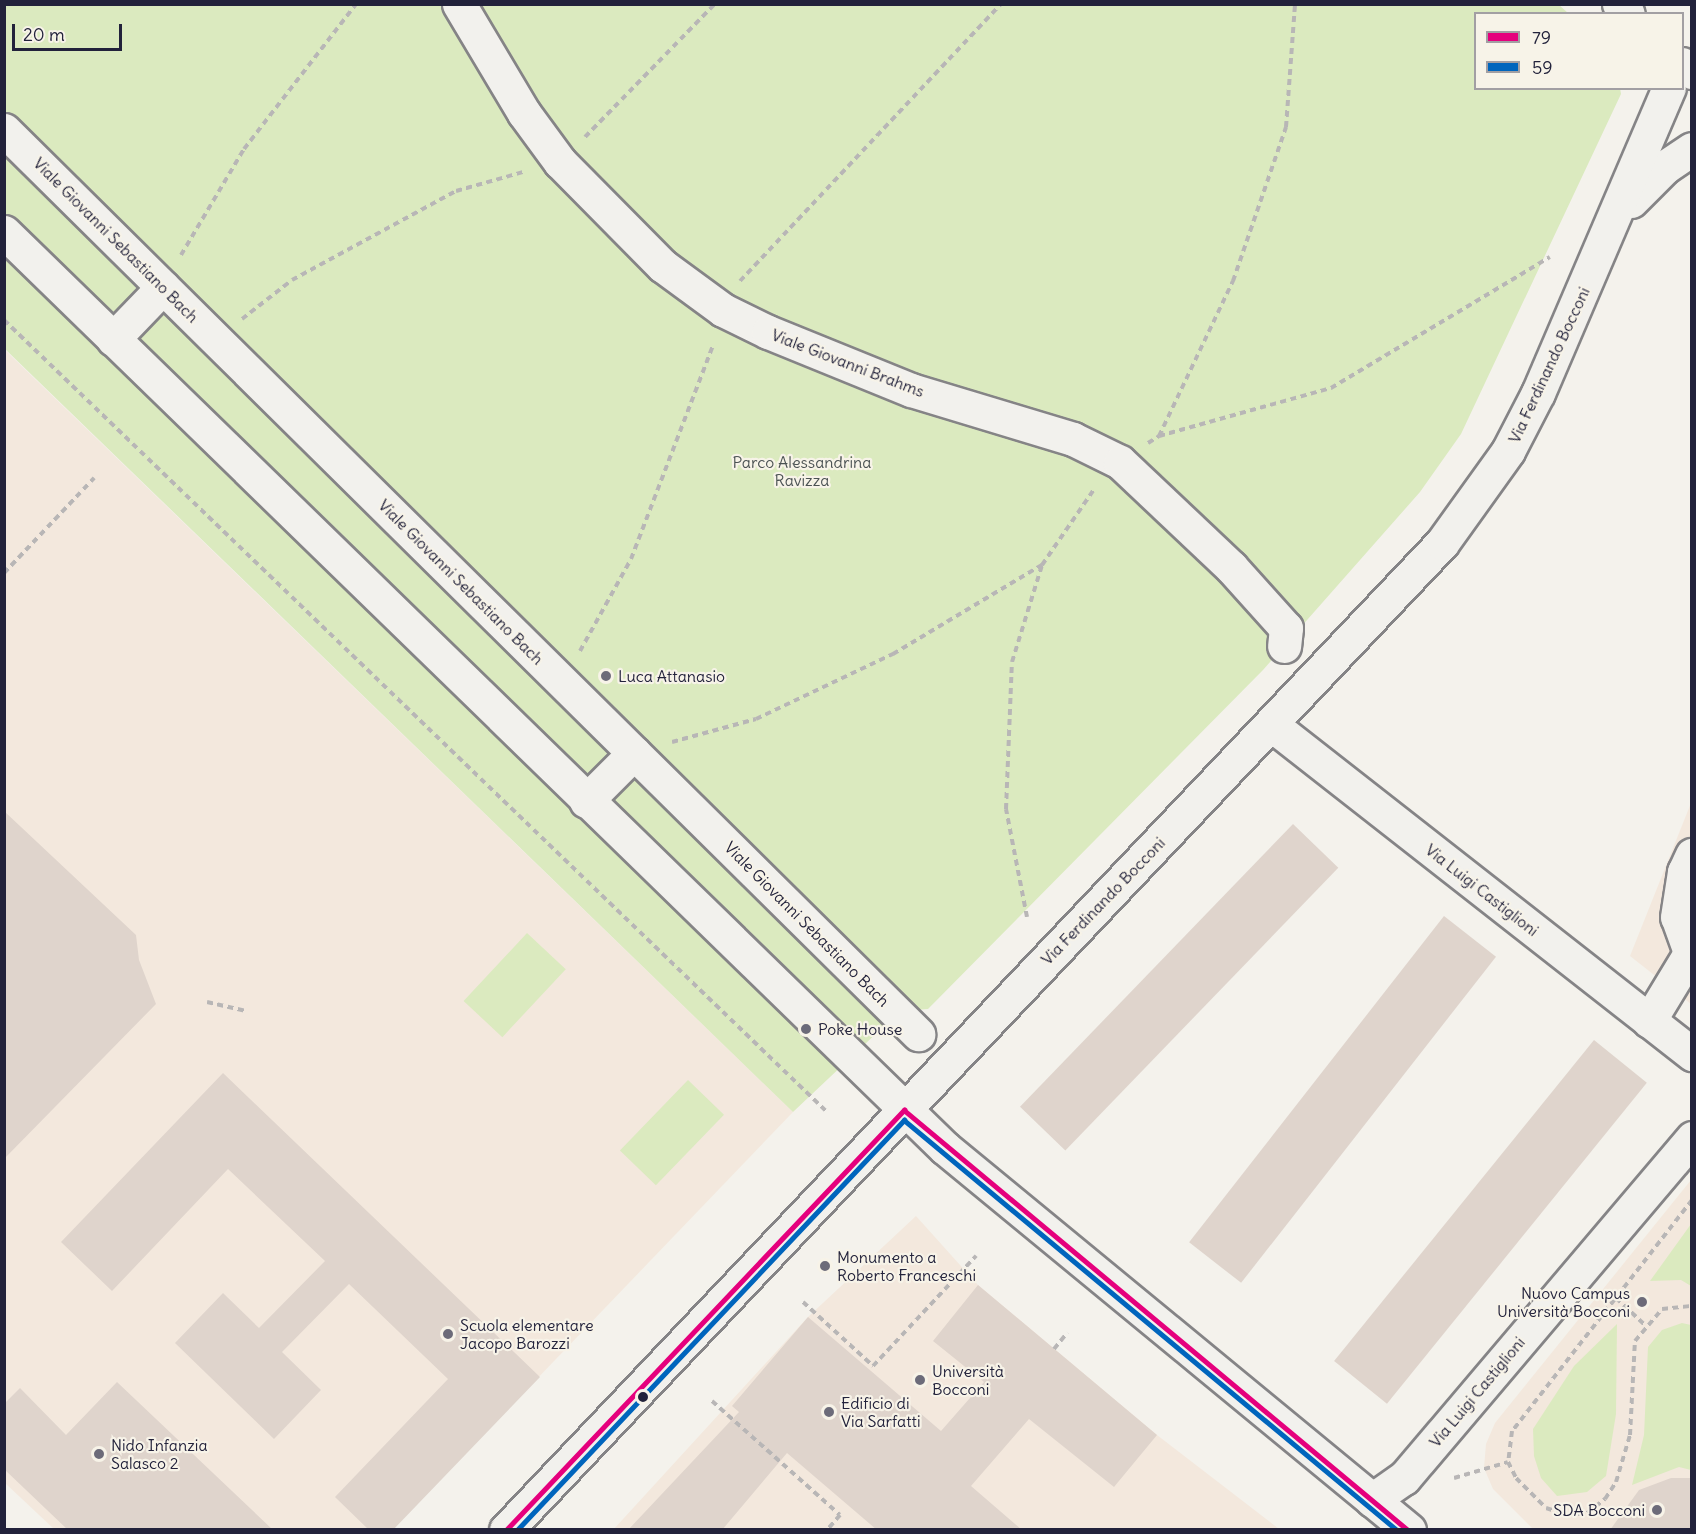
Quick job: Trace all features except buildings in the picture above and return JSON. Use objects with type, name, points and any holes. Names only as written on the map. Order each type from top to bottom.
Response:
[{"type":"street","name":"Viale Giovanni Brahms","points":[[459,4],[524,112],[560,162],[663,266],[723,310],[911,390],[1007,415],[1120,462],[1231,567],[1286,628],[1284,646]]},
{"type":"street","name":"Via Ferdinando Bocconi","points":[[506,1530],[1272,725],[1476,501],[1538,393],[1618,216],[1668,90]]},
{"type":"street","name":"Viale Giovanni Sebastiano Bach","points":[[4,130],[918,1034]]},
{"type":"street","name":"Via Ferdinando Bocconi","points":[[1618,216],[1645,184],[1692,149]]},
{"type":"street","points":[[4,232],[586,801],[958,1160],[1409,1530]]},
{"type":"street","points":[[113,339],[163,286]]},
{"type":"street","name":"Via Luigi Castiglioni","points":[[1272,725],[1692,1054]]},
{"type":"street","points":[[586,801],[633,753]]},
{"type":"street","points":[[1649,1021],[1691,951],[1677,917],[1684,872],[1692,855]]},
{"type":"street","name":"Via Luigi Castiglioni","points":[[1372,1500],[1404,1478],[1692,1138]]},
{"type":"path","points":[[163,286],[244,149],[356,4]]},
{"type":"path","points":[[216,339],[292,280],[456,191],[560,162],[715,4]]},
{"type":"path","points":[[1159,436],[1233,281],[1286,127],[1295,4]]},
{"type":"path","points":[[4,320],[826,1111]]},
{"type":"path","points":[[4,573],[94,478]]},
{"type":"path","points":[[633,753],[756,719],[893,654],[1042,565]]},
{"type":"path","points":[[207,1002],[245,1011]]},
{"type":"path","points":[[1692,1200],[1527,1408],[1512,1431],[1508,1462],[1516,1478],[1545,1508],[1567,1515],[1587,1513],[1605,1499],[1625,1454],[1630,1357],[1646,1326],[1662,1309],[1692,1306]]},
{"type":"path","points":[[803,1302],[873,1366],[976,1256]]},
{"type":"path","points":[[1616,1298],[1646,1326]]},
{"type":"path","points":[[1054,1349],[1067,1333]]},
{"type":"path","points":[[712,1401],[840,1515],[827,1530]]},
{"type":"path","points":[[1454,1478],[1508,1462]]},
{"type":"shaded area","points":[[4,349],[793,1112],[393,1529],[54,1529],[5,1483]]},
{"type":"shaded area","points":[[1691,803],[1691,1004],[1630,956]]},
{"type":"shaded area","name":"Nuovo Campus Università Bocconi","points":[[1691,1180],[1691,1529],[1533,1529],[1493,1489],[1484,1468],[1486,1444],[1495,1423]]},
{"type":"shaded area","name":"Università Bocconi","points":[[916,1216],[978,1285],[1157,1435],[1279,1529],[613,1530],[808,1317]]},
{"type":"green space","name":"Parco Alessandrina Ravizza","points":[[4,5],[1559,5],[1567,12],[1474,12],[1474,90],[1620,90],[1621,94],[1461,434],[1420,492],[1263,670],[928,1009],[900,1011],[793,1112],[5,349]]},
{"type":"green space","points":[[527,933],[566,969],[502,1037],[464,1001]]},
{"type":"green space","points":[[688,1080],[724,1115],[656,1185],[620,1150]]},
{"type":"green space","points":[[1691,1224],[1691,1286],[1681,1280],[1650,1281]]},
{"type":"green space","points":[[1682,1323],[1691,1325],[1691,1470],[1679,1467],[1632,1485],[1644,1435],[1648,1347],[1662,1330]]},
{"type":"green space","points":[[1617,1324],[1616,1414],[1606,1476],[1587,1492],[1557,1496],[1541,1478],[1534,1456],[1533,1429],[1574,1366]]},
{"type":"transit line","name":"79","points":[[904,1110],[1408,1530]]},
{"type":"transit line","name":"79","points":[[506,1530],[904,1110]]},
{"type":"transit line","name":"59","points":[[517,1530],[904,1120],[1397,1530]]},
{"type":"place","name":"Luca Attanasio","points":[[606,676]]},
{"type":"place","name":"Poke House","points":[[806,1029]]},
{"type":"place","name":"Monumento a Roberto Franceschi","points":[[825,1266]]},
{"type":"place","name":"Nuovo Campus Università Bocconi","points":[[1642,1302]]},
{"type":"place","name":"Scuola elementare Jacopo Barozzi","points":[[448,1334]]},
{"type":"place","name":"Università Bocconi","points":[[920,1380]]},
{"type":"place","name":"Edificio di Via Sarfatti","points":[[829,1412]]},
{"type":"place","name":"Nido Infanzia Salasco 2","points":[[99,1454]]},
{"type":"place","name":"SDA Bocconi","points":[[1657,1510]]}]
